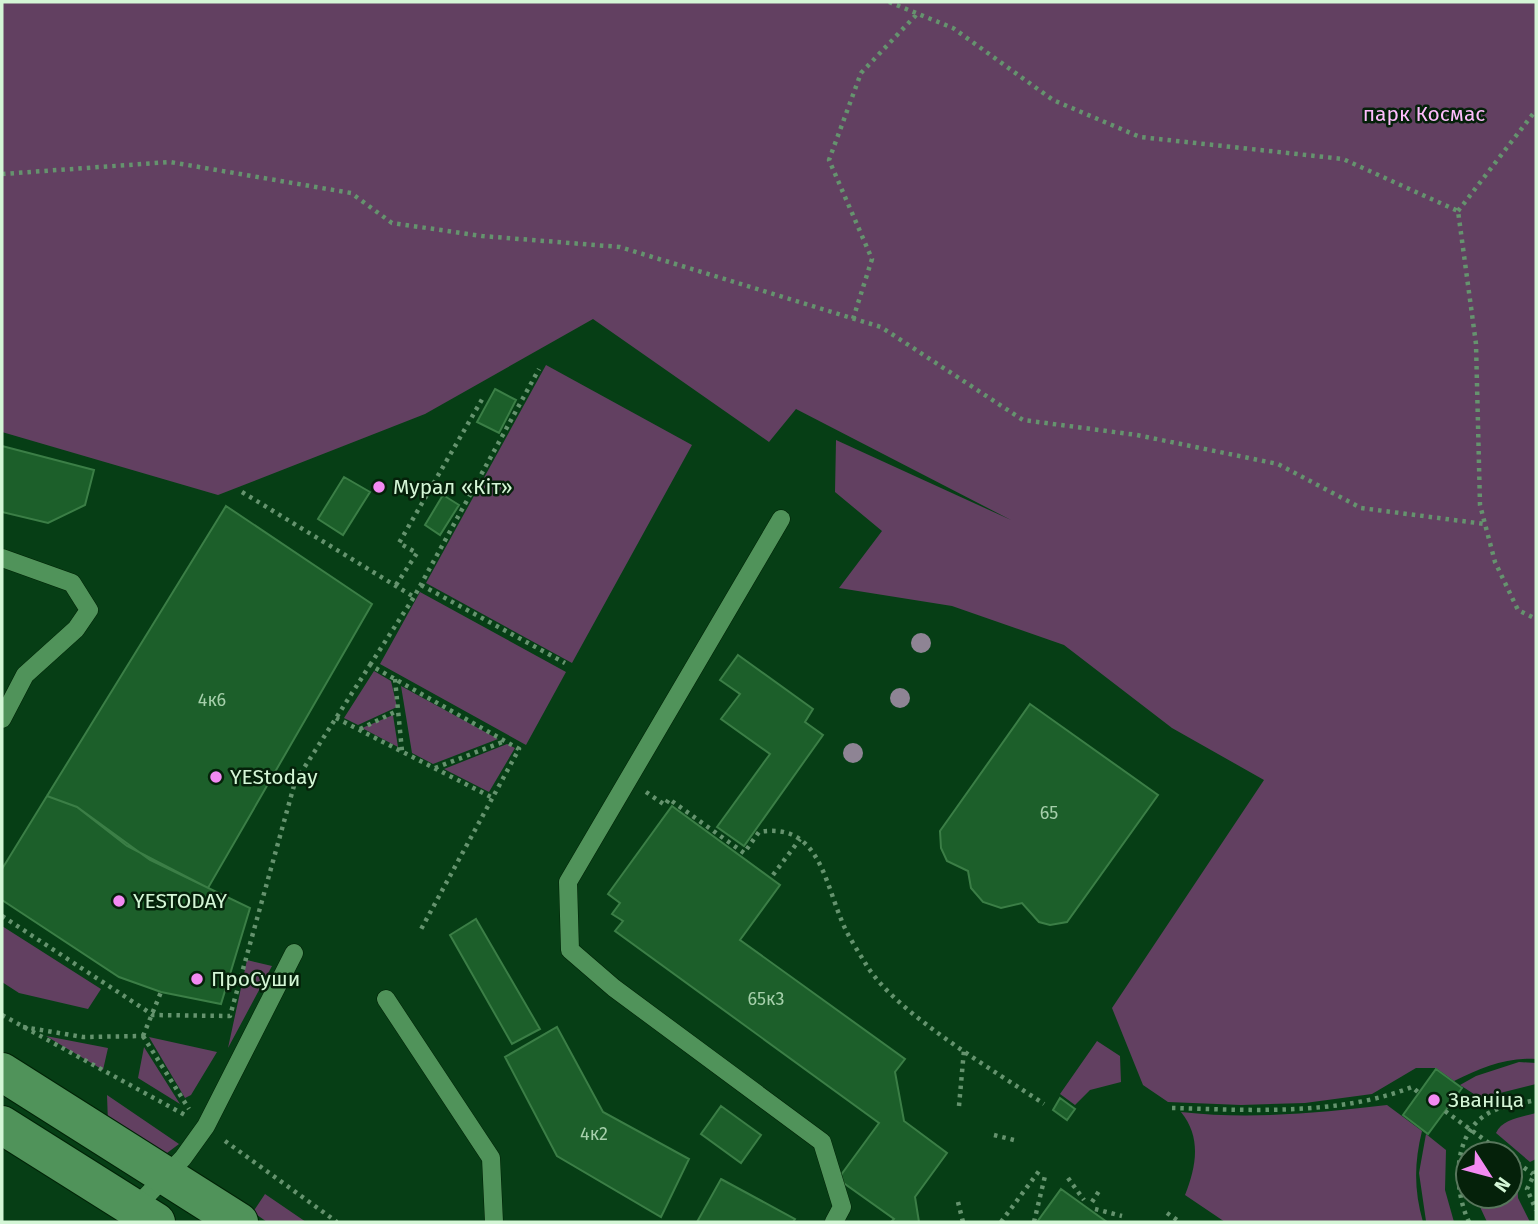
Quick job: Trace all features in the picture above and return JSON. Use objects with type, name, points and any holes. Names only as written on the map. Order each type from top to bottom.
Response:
[{"type":"main road","points":[[2,1072],[239,1222]]},
{"type":"main road","points":[[2,1125],[138,1217]]},
{"type":"lane","points":[[781,519],[568,883],[570,950],[614,988],[822,1142],[842,1207],[834,1222]]},
{"type":"lane","points":[[2,558],[72,583],[89,610],[76,629],[25,675],[2,719]]},
{"type":"lane","points":[[138,1217],[166,1174],[183,1158],[206,1126],[294,953]]},
{"type":"lane","points":[[386,999],[491,1158],[494,1222]]},
{"type":"path","points":[[889,2],[953,28],[1053,100],[1140,137],[1343,159],[1458,211]]},
{"type":"path","points":[[853,319],[872,259],[829,160],[860,73],[918,13]]},
{"type":"path","points":[[1536,110],[1458,211],[1476,344],[1480,505],[1495,562],[1518,610],[1536,619]]},
{"type":"path","points":[[2,174],[170,162],[351,193],[392,223],[482,236],[620,247],[881,327],[1023,420],[1137,435],[1278,464],[1361,508],[1485,524]]},
{"type":"path","points":[[2,916],[153,1016],[230,1016],[295,782],[421,586],[539,369]]},
{"type":"path","points":[[397,586],[417,553],[399,544],[484,396]]},
{"type":"path","points":[[242,492],[414,597]]},
{"type":"path","points":[[421,586],[565,663]]},
{"type":"path","points":[[370,664],[519,749],[419,933]]},
{"type":"path","points":[[395,679],[402,752]]},
{"type":"path","points":[[358,729],[397,711]]},
{"type":"path","points":[[336,718],[493,798]]},
{"type":"path","points":[[435,768],[505,741]]},
{"type":"path","points":[[628,779],[665,805],[669,799],[744,853],[759,832],[774,829],[800,839],[820,864],[841,922],[869,969],[901,1005],[1044,1104]]},
{"type":"path","points":[[773,875],[800,839]]},
{"type":"path","points":[[143,1037],[161,992]]},
{"type":"path","points":[[2,1015],[206,1126],[337,1222]]},
{"type":"path","points":[[18,1026],[83,1037],[143,1037]]},
{"type":"path","points":[[143,1037],[187,1106],[206,1126]]},
{"type":"path","points":[[959,1106],[964,1049]]},
{"type":"path","points":[[1172,1108],[1303,1108],[1385,1098],[1412,1087],[1419,1093]]},
{"type":"path","points":[[1469,1222],[1462,1208],[1459,1188],[1460,1163],[1469,1129],[1485,1115],[1536,1100]]},
{"type":"path","points":[[1445,1111],[1484,1140]]},
{"type":"path","points":[[994,1135],[1014,1140]]},
{"type":"path","points":[[1001,1222],[1039,1171]]},
{"type":"path","points":[[1535,1172],[1527,1189],[1536,1210]]},
{"type":"path","points":[[1034,1222],[1045,1176]]},
{"type":"path","points":[[1068,1178],[1084,1200]]},
{"type":"path","points":[[1092,1202],[1101,1188]]},
{"type":"path","points":[[958,1202],[962,1222]]},
{"type":"path","points":[[1095,1209],[1122,1216]]},
{"type":"path","points":[[1167,1213],[1180,1222]]},
{"type":"green space","name":"парк Космас","points":[[2,2],[1536,2],[1536,1059],[1504,1062],[1454,1081],[1436,1068],[1416,1068],[1372,1094],[1305,1103],[1241,1105],[1168,1102],[1143,1085],[1112,1008],[1264,780],[1172,728],[1064,645],[952,606],[839,588],[882,531],[835,492],[836,440],[1011,520],[796,409],[769,442],[593,319],[425,414],[218,495],[2,432]]},
{"type":"green space","points":[[546,365],[692,445],[572,663],[426,583]]},
{"type":"green space","points":[[420,592],[566,672],[526,745],[380,664]]},
{"type":"green space","points":[[374,671],[391,681],[397,707],[358,725],[344,718]]},
{"type":"green space","points":[[401,686],[498,739],[433,764],[412,753]]},
{"type":"green space","points":[[393,715],[398,747],[362,728]]},
{"type":"green space","points":[[507,744],[515,748],[489,792],[444,769]]},
{"type":"green space","points":[[2,926],[101,989],[88,1009],[19,993],[2,982]]},
{"type":"green space","points":[[247,960],[272,966],[228,1048]]},
{"type":"green space","points":[[46,1036],[108,1048],[103,1070]]},
{"type":"green space","points":[[149,1037],[217,1052],[191,1095],[185,1098]]},
{"type":"green space","points":[[1097,1041],[1120,1056],[1121,1082],[1090,1090],[1075,1105],[1060,1094]]},
{"type":"green space","points":[[144,1047],[180,1104],[138,1078]]},
{"type":"green space","points":[[1519,1062],[1536,1063],[1536,1084],[1480,1098],[1460,1085],[1476,1076]]},
{"type":"green space","points":[[107,1095],[179,1144],[163,1156],[108,1123]]},
{"type":"green space","points":[[1387,1105],[1422,1131],[1416,1177],[1423,1222],[1225,1222],[1185,1195],[1195,1153],[1192,1132],[1181,1112],[1259,1115]]},
{"type":"green space","points":[[1536,1113],[1536,1159],[1530,1162],[1524,1157],[1524,1140],[1504,1140],[1496,1133],[1503,1125]]},
{"type":"green space","points":[[1426,1134],[1446,1150],[1445,1190],[1454,1222],[1426,1221],[1419,1173]]},
{"type":"green space","points":[[265,1194],[306,1222],[267,1222],[253,1212]]},
{"type":"green space","points":[[1481,1210],[1524,1210],[1530,1222],[1487,1222]]},
{"type":"building","points":[[495,389],[516,400],[499,433],[477,422]]},
{"type":"building","points":[[2,446],[94,470],[85,505],[48,523],[2,512]]},
{"type":"building","points":[[344,477],[370,492],[343,535],[318,519]]},
{"type":"building","points":[[443,495],[459,505],[440,535],[425,525]]},
{"type":"building","points":[[226,506],[372,604],[208,888],[127,846],[77,807],[47,796]]},
{"type":"building","points":[[738,655],[813,709],[805,722],[823,735],[744,846],[717,827],[770,754],[721,719],[740,694],[720,680]]},
{"type":"building","points":[[1030,704],[1158,795],[1067,922],[1050,925],[1039,922],[1022,903],[1001,908],[983,902],[971,888],[968,871],[947,861],[941,848],[940,831]]},
{"type":"building","name":"YESTODAY","points":[[47,796],[77,807],[150,860],[250,908],[221,1004],[161,992],[119,977],[2,900],[2,869]]},
{"type":"building","points":[[672,806],[780,885],[740,940],[905,1059],[895,1072],[904,1121],[947,1153],[915,1197],[919,1222],[891,1222],[894,1219],[838,1179],[879,1123],[615,931],[623,921],[612,914],[620,903],[608,894]]},
{"type":"building","points":[[476,919],[540,1029],[512,1044],[450,935]]},
{"type":"building","points":[[557,1027],[603,1112],[689,1159],[661,1217],[557,1156],[505,1057]]},
{"type":"building","name":"Званіца","points":[[1436,1069],[1462,1088],[1428,1134],[1403,1115]]},
{"type":"building","points":[[1060,1098],[1075,1109],[1067,1120],[1053,1110]]},
{"type":"building","points":[[721,1106],[761,1135],[741,1163],[701,1134]]},
{"type":"building","points":[[721,1179],[795,1219],[793,1222],[697,1222]]},
{"type":"building","points":[[1061,1189],[1093,1212],[1107,1222],[1037,1222]]},
{"type":"place","name":"Мурал «Кіт»","points":[[379,487]]},
{"type":"place","name":"YEStoday","points":[[216,777]]},
{"type":"place","name":"YESTODAY","points":[[119,901]]},
{"type":"place","name":"ПроСуши","points":[[197,979]]},
{"type":"place","name":"Званіца","points":[[1434,1100]]}]
